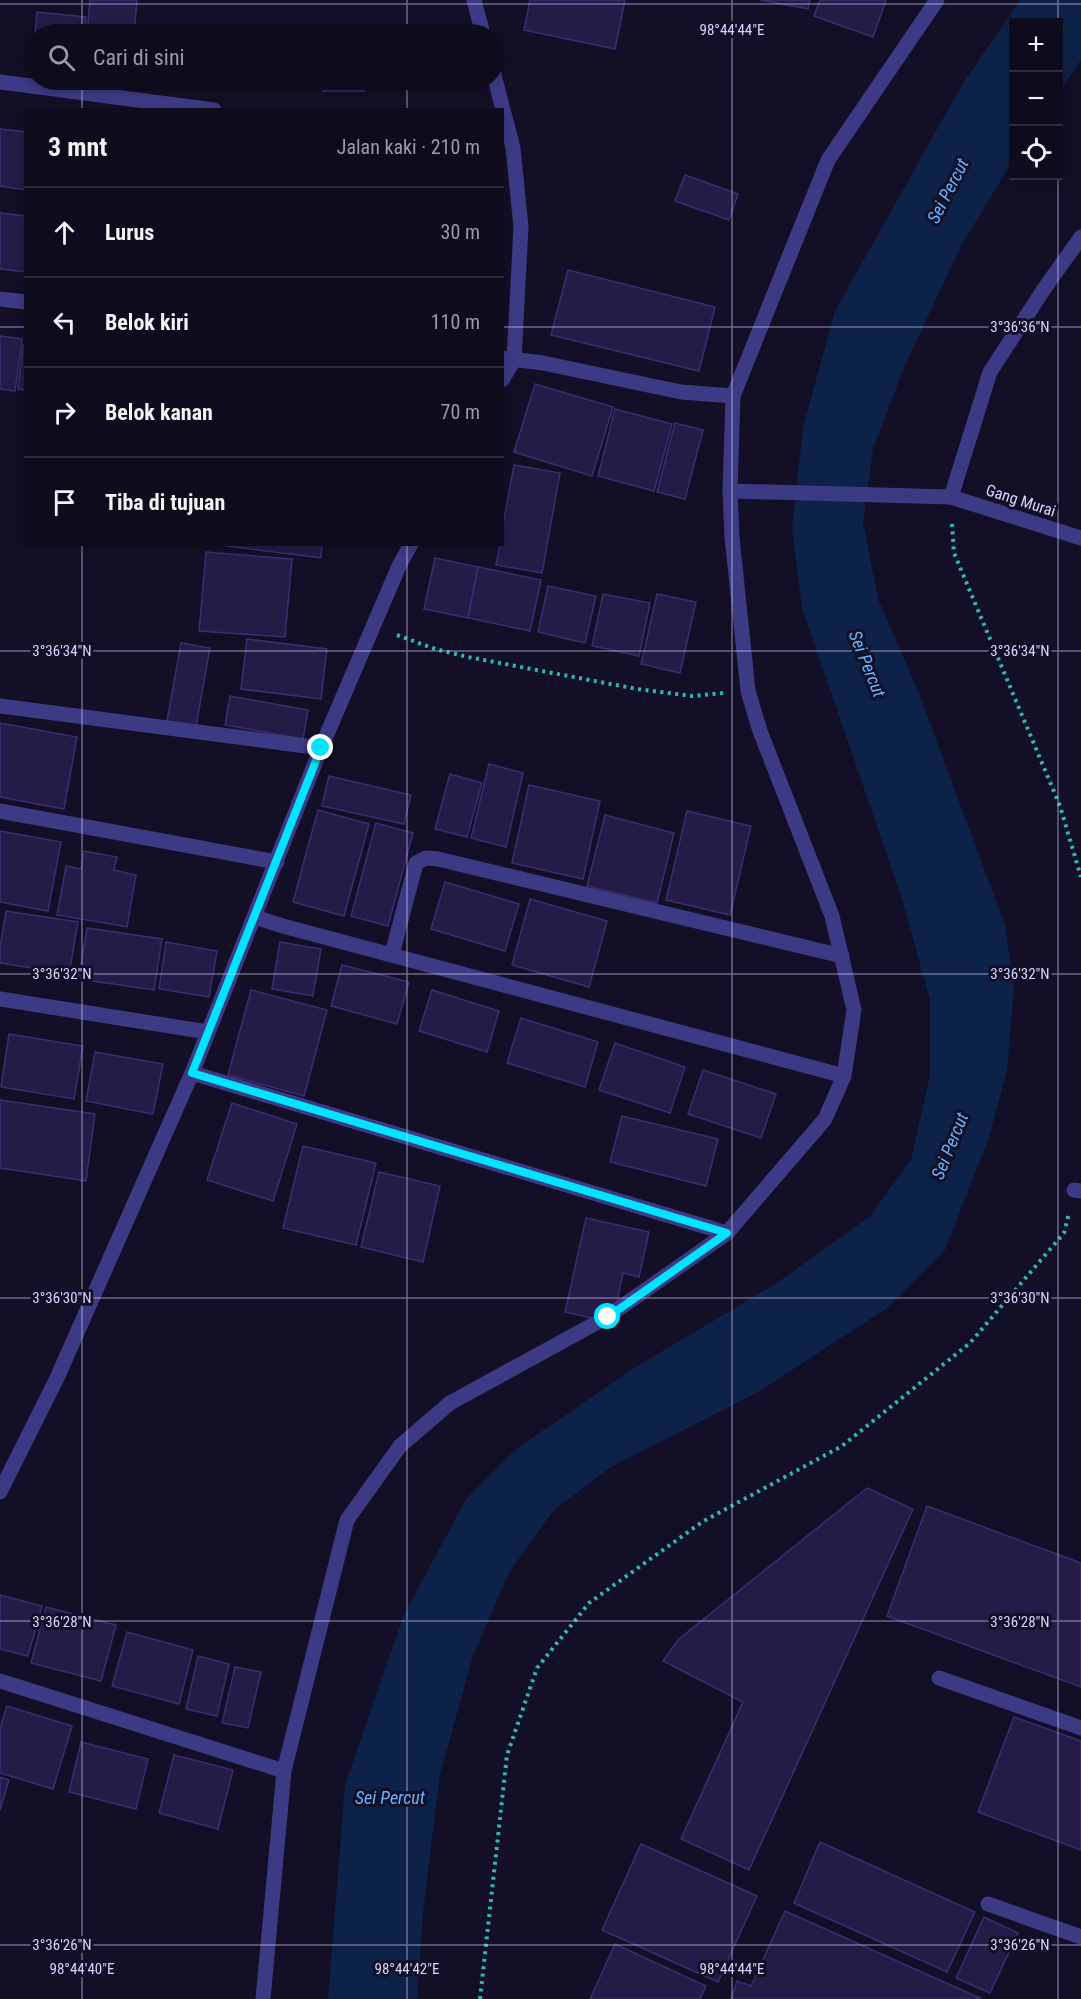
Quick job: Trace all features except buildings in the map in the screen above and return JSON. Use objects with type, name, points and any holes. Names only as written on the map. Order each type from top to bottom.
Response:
[{"type":"street","points":[[474,0],[480,24]]},
{"type":"street","points":[[263,1999],[284,1772],[347,1520],[400,1446],[450,1403],[608,1317],[727,1233],[825,1119],[844,1076],[854,1010],[842,956],[832,916],[760,731],[748,690],[732,537],[730,491],[733,396],[828,160],[937,0]]},
{"type":"street","points":[[0,82],[24,85]]},
{"type":"street","points":[[61,90],[199,108]]},
{"type":"street","points":[[497,90],[500,108]]},
{"type":"street","points":[[504,127],[522,227],[508,359],[543,363],[681,392],[733,396]]},
{"type":"street","points":[[951,496],[990,372],[1081,237]]},
{"type":"street","points":[[0,299],[24,302]]},
{"type":"street","name":"Gang Murai","points":[[730,491],[951,496],[1081,538]]},
{"type":"street","points":[[0,1492],[57,1378],[192,1073],[321,748],[399,566],[410,546]]},
{"type":"street","points":[[0,706],[321,748]]},
{"type":"street","points":[[0,811],[277,862]]},
{"type":"street","points":[[392,954],[416,864],[426,858],[842,956]]},
{"type":"street","points":[[254,917],[844,1076]]},
{"type":"street","points":[[0,999],[208,1032]]},
{"type":"street","points":[[192,1073],[727,1233]]},
{"type":"street","points":[[939,1678],[1081,1728]]},
{"type":"street","points":[[0,1682],[284,1772]]},
{"type":"street","points":[[988,1904],[1081,1937]]},
{"type":"path","points":[[951,496],[954,553],[1060,806],[1081,877]]},
{"type":"path","points":[[374,626],[435,649],[637,689],[692,696],[748,690]]},
{"type":"path","points":[[480,1999],[507,1755],[537,1668],[589,1603],[702,1522],[842,1446],[970,1343],[1065,1233],[1078,1191]]},
{"type":"water","name":"Sei Percut","points":[[1020,0],[1081,0],[1081,60],[1063,86],[1063,18],[1009,18],[1009,167],[961,246],[905,365],[873,449],[863,522],[878,599],[918,691],[1005,925],[1014,986],[1007,1071],[988,1140],[945,1250],[887,1308],[760,1391],[611,1467],[553,1511],[508,1574],[473,1656],[440,1774],[423,1912],[417,1999],[328,1999],[345,1785],[403,1617],[466,1499],[516,1449],[634,1368],[777,1283],[870,1216],[911,1160],[930,1075],[930,1000],[902,899],[802,608],[792,528],[803,427],[835,311],[963,83]]},
{"type":"route","points":[[321,748],[192,1073],[727,1233],[608,1317]]}]
